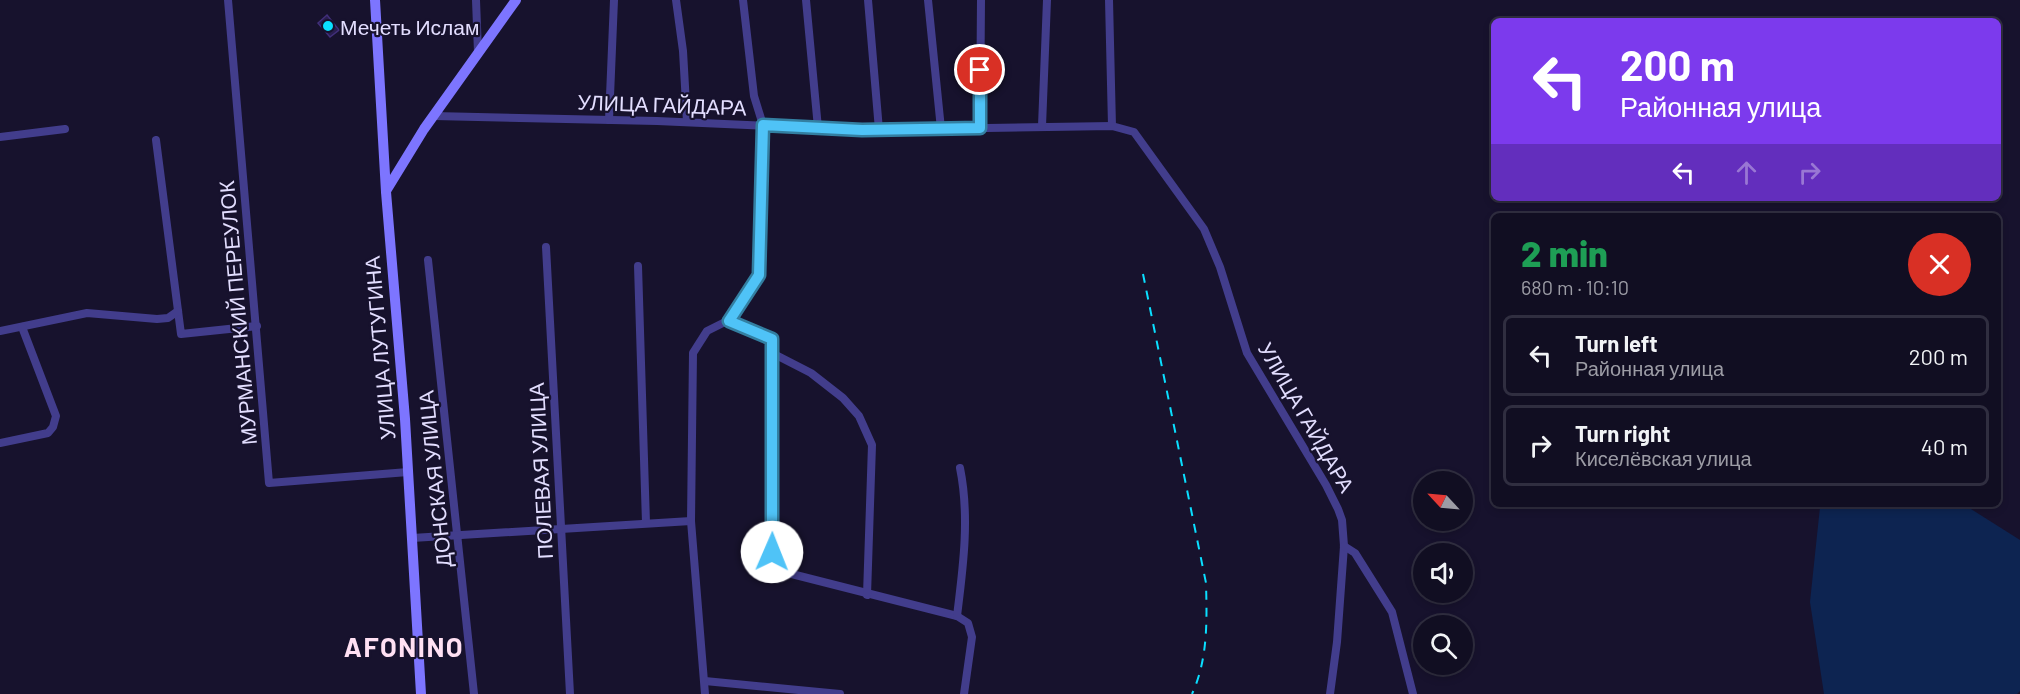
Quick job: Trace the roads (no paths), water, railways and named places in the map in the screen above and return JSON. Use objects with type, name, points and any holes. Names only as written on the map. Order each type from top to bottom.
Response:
[{"type":"main road","name":"УЛИЦА ЛУТУГИНА","points":[[375,0],[421,694]]},
{"type":"main road","points":[[386,192],[434,116],[516,0]]},
{"type":"street","name":"МУРМАНСКИЙ ПЕРЕУЛОК","points":[[228,0],[269,483],[408,472]]},
{"type":"street","points":[[476,0],[478,52]]},
{"type":"street","points":[[609,120],[614,0]]},
{"type":"street","points":[[676,0],[683,51],[687,122]]},
{"type":"street","points":[[705,694],[691,521],[693,352],[707,331],[729,321],[759,275],[763,125],[754,96],[743,0]]},
{"type":"street","points":[[806,0],[818,128]]},
{"type":"street","points":[[868,0],[879,130]]},
{"type":"street","points":[[928,0],[941,129]]},
{"type":"street","points":[[980,128],[981,0]]},
{"type":"street","points":[[1042,126],[1047,0]]},
{"type":"street","points":[[1109,0],[1112,126]]},
{"type":"street","name":"УЛИЦА ГАЙДАРА","points":[[434,116],[687,122],[879,130],[1112,126],[1134,132],[1204,229],[1220,267],[1246,353],[1334,501],[1342,520],[1344,546],[1330,694]]},
{"type":"street","points":[[0,137],[65,129]]},
{"type":"street","points":[[156,140],[181,334],[257,327]]},
{"type":"street","name":"ПОЛЕВАЯ УЛИЦА","points":[[546,247],[570,694]]},
{"type":"street","name":"ДОНСКАЯ УЛИЦА","points":[[428,260],[474,694]]},
{"type":"street","points":[[638,266],[646,523]]},
{"type":"street","points":[[0,331],[87,313],[157,319],[168,318],[178,311]]},
{"type":"street","points":[[729,321],[772,339],[774,354],[772,569],[867,595],[957,616],[968,623],[972,637],[964,694]]},
{"type":"street","points":[[0,443],[48,433],[53,427],[56,416],[22,327]]},
{"type":"street","points":[[774,354],[811,374],[843,398],[859,416],[872,445],[867,595]]},
{"type":"street","points":[[957,616],[964,565],[965,514],[960,468]]},
{"type":"street","points":[[412,538],[691,521]]},
{"type":"street","points":[[1344,546],[1355,553],[1392,612],[1413,694]]},
{"type":"street","points":[[705,681],[840,694]]},
{"type":"water","points":[[1820,507],[1968,507],[2020,540],[2020,691],[2017,694],[1824,694],[1810,602]]},
{"type":"railway","points":[[1143,274],[1206,583],[1204,654],[1192,694]]},
{"type":"place","name":"Мечеть Ислам","points":[[328,26]]},
{"type":"district","name":"AFONINO","points":[[404,646]]}]
